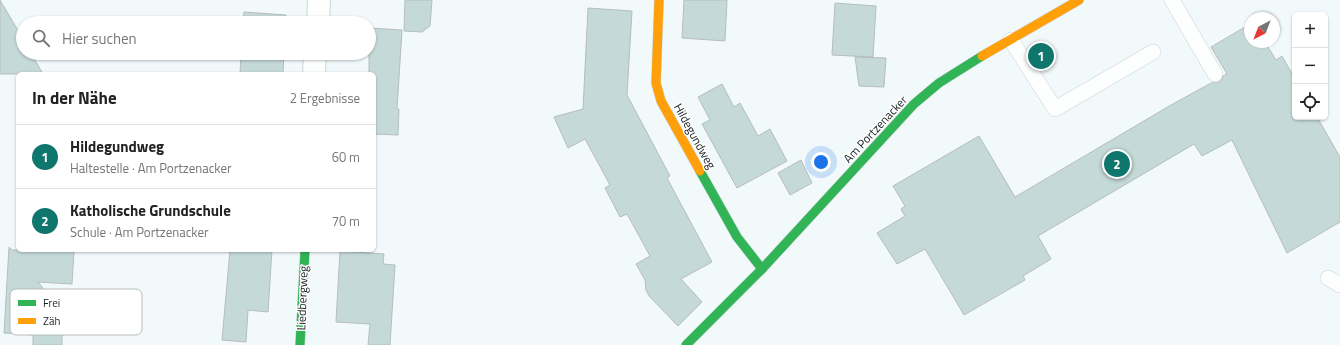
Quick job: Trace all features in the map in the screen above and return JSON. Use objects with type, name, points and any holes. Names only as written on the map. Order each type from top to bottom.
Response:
[{"type":"street","points":[[318,16],[319,0]]},
{"type":"street","name":"Hildegundweg","points":[[659,0],[656,83],[661,101],[737,236],[762,269]]},
{"type":"street","name":"Am Portzenacker","points":[[686,345],[762,269],[914,104],[939,83],[970,62],[1079,0]]},
{"type":"street","points":[[314,72],[315,60]]},
{"type":"street","name":"Liedbergweg","points":[[300,345],[304,252]]},
{"type":"lane","points":[[1172,0],[1215,74]]},
{"type":"lane","points":[[1011,40],[1055,109],[1153,52]]},
{"type":"building","points":[[0,0],[16,27],[16,60],[35,60],[42,72],[16,72],[16,74],[0,74]]},
{"type":"building","points":[[405,0],[432,0],[430,26],[422,32],[404,31]]},
{"type":"building","points":[[684,0],[727,0],[725,41],[682,38]]},
{"type":"building","points":[[835,3],[876,6],[873,57],[832,55]]},
{"type":"building","points":[[588,8],[632,11],[627,95],[670,176],[667,178],[712,262],[681,279],[702,302],[678,326],[649,296],[646,290],[645,280],[636,264],[650,256],[627,214],[620,217],[605,188],[610,185],[585,139],[568,148],[554,117],[583,109]]},
{"type":"building","points":[[244,12],[286,15],[286,16],[244,16]]},
{"type":"building","points":[[376,28],[402,30],[397,109],[399,109],[398,135],[376,134],[376,72],[369,72],[369,60],[376,60]]},
{"type":"building","points":[[1244,28],[1244,48],[1269,48],[1276,60],[1282,56],[1292,74],[1292,120],[1319,120],[1340,157],[1340,222],[1287,253],[1232,140],[1202,156],[1194,144],[1038,236],[1051,259],[1023,276],[1025,280],[964,315],[925,249],[897,264],[877,233],[905,216],[901,209],[905,206],[893,186],[979,136],[1015,197],[1171,105],[1213,82],[1220,82],[1223,76],[1227,74],[1211,47]]},
{"type":"building","points":[[855,57],[886,58],[884,87],[859,86]]},
{"type":"building","points":[[241,60],[284,60],[283,72],[240,72]]},
{"type":"building","points":[[722,84],[734,107],[740,103],[758,136],[770,129],[787,161],[737,188],[702,124],[710,120],[698,97]]},
{"type":"building","points":[[801,160],[812,183],[790,195],[778,173]]},
{"type":"building","points":[[9,247],[12,250],[16,250],[16,252],[74,252],[72,284],[38,282],[44,289],[10,289],[10,333],[4,333]]},
{"type":"building","points":[[230,252],[272,252],[268,312],[248,310],[246,342],[222,340]]},
{"type":"building","points":[[340,252],[384,254],[383,264],[395,265],[390,345],[368,345],[370,324],[336,322]]},
{"type":"building","points":[[33,335],[63,335],[62,345],[33,345]]},
{"type":"traffic: fast","points":[[686,345],[762,269],[914,104],[939,83],[982,56]]},
{"type":"traffic: fast","points":[[700,171],[737,237],[762,269]]},
{"type":"traffic: fast","points":[[300,345],[305,252]]},
{"type":"traffic: slow","points":[[659,0],[656,83],[661,101],[700,171]]},
{"type":"traffic: slow","points":[[982,56],[1079,0]]},
{"type":"place","name":"Hildegundweg","points":[[1041,56]]},
{"type":"place","name":"Katholische Grundschule","points":[[1117,164]]}]
